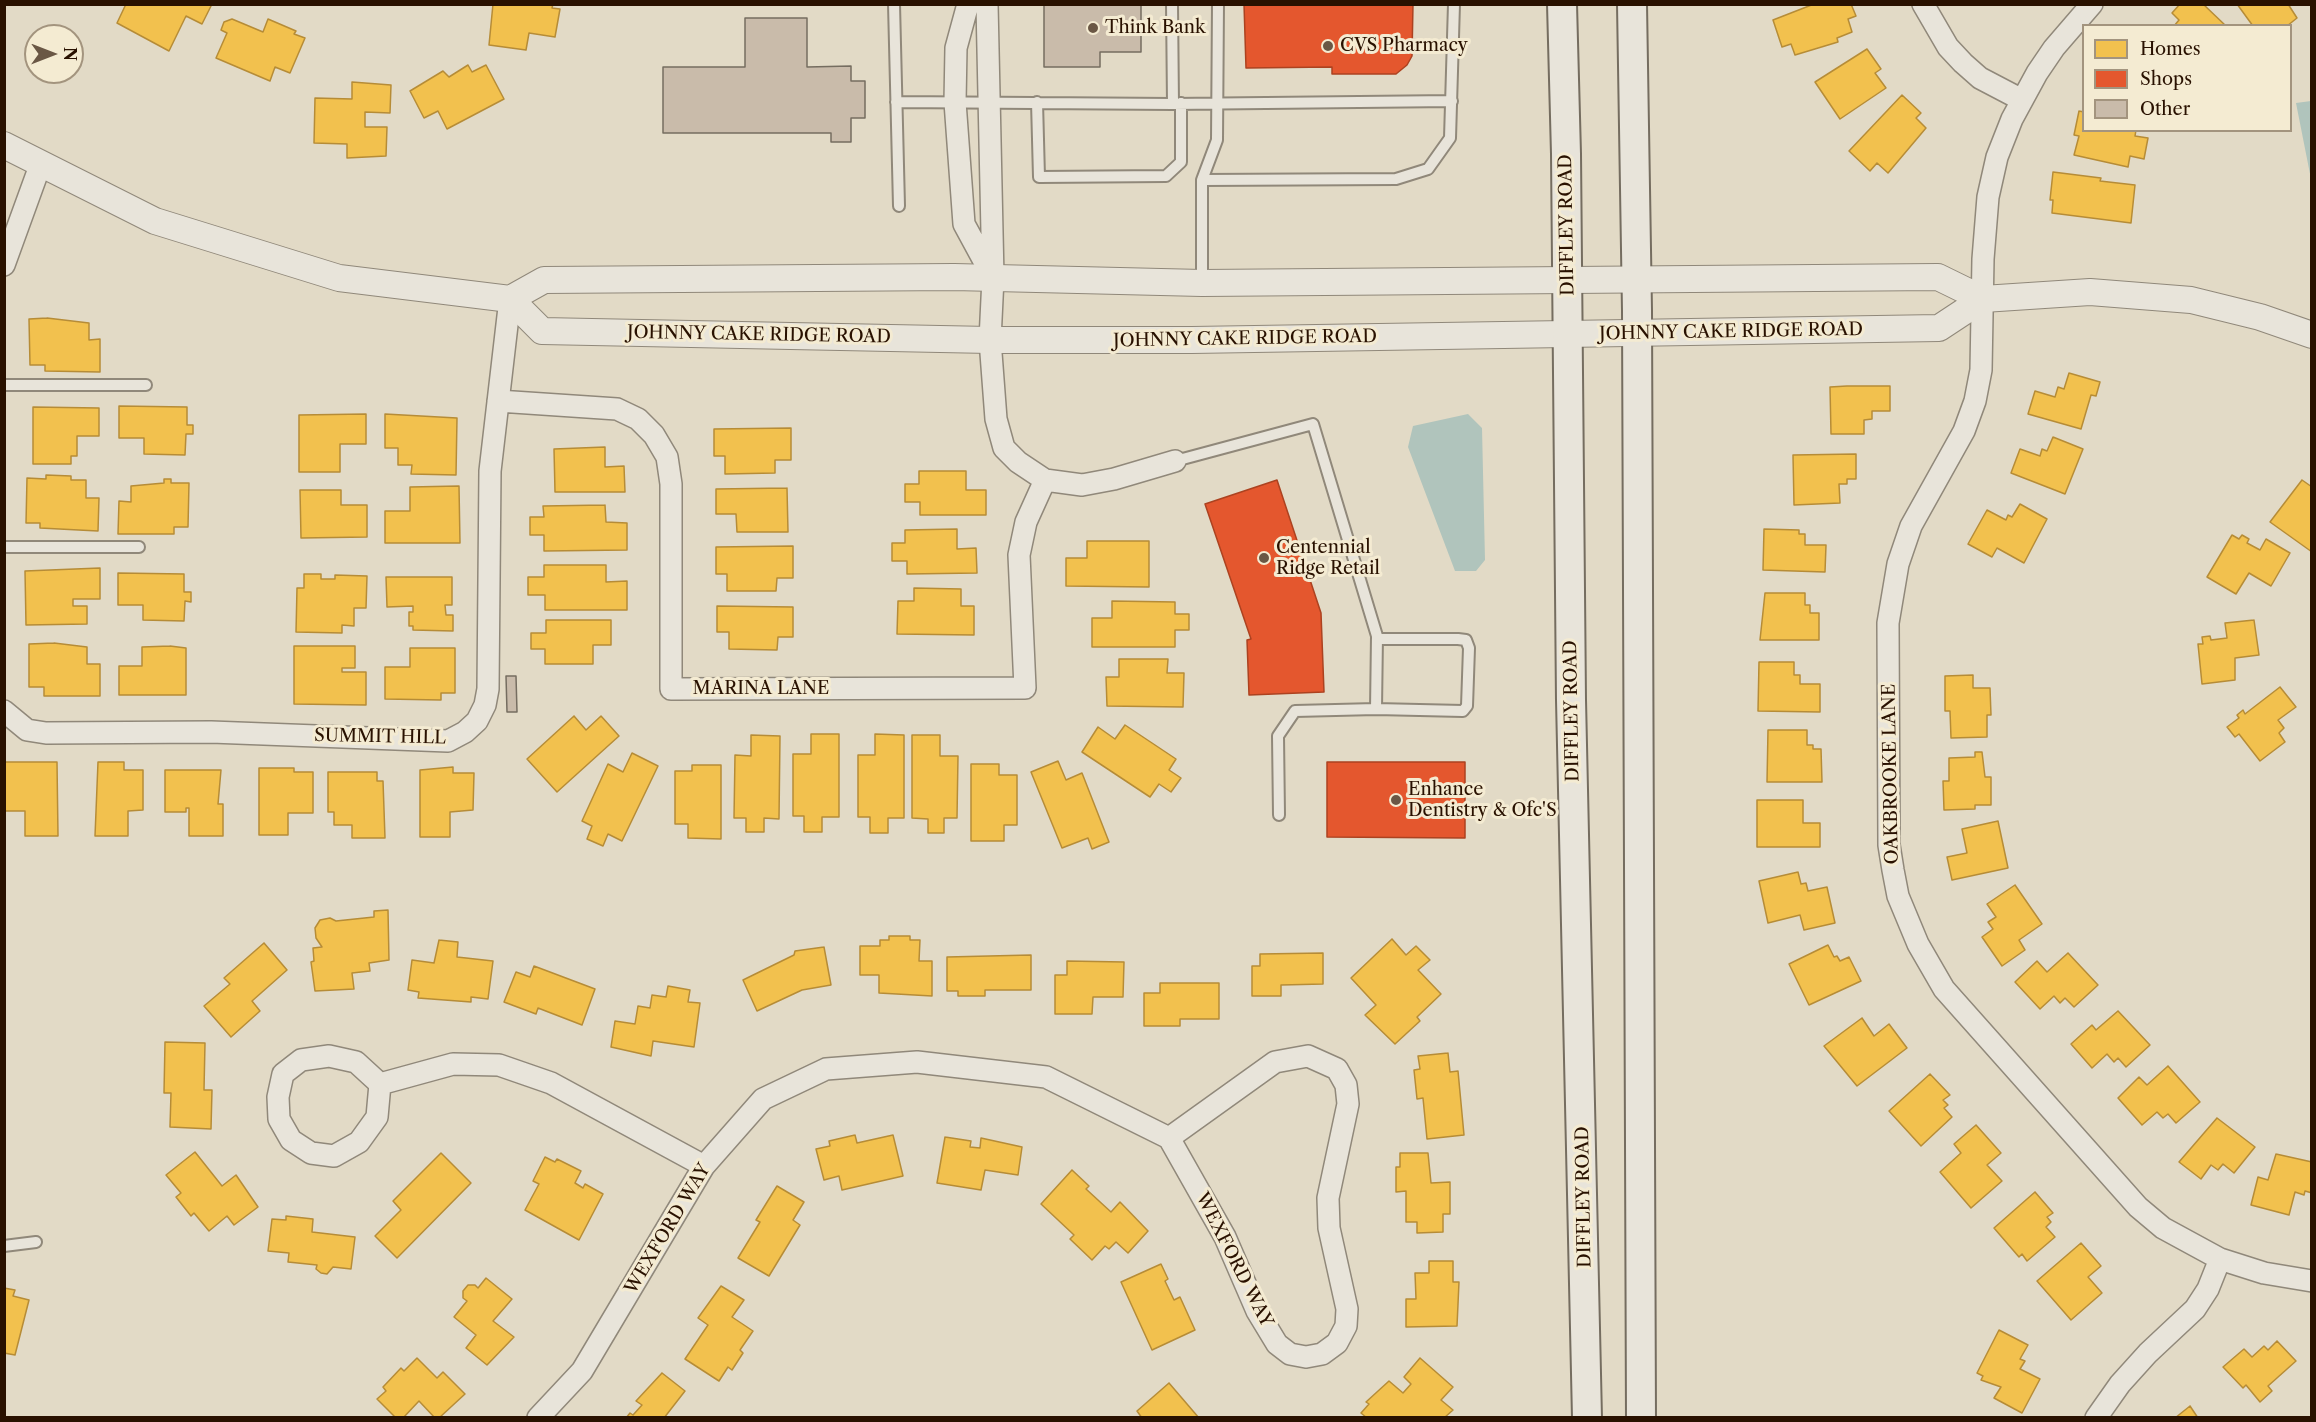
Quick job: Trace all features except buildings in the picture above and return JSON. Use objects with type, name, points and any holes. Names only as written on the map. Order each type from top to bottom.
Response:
[{"type":"main road","name":"DIFFLEY ROAD","points":[[1562,4],[1568,280],[1571,700],[1587,1418]]},
{"type":"main road","points":[[1632,4],[1636,280],[1641,1418]]},
{"type":"street","points":[[968,4],[956,48],[955,102],[964,224],[993,278]]},
{"type":"street","points":[[987,4],[993,278],[990,340],[996,419],[1004,448],[1018,462],[1045,480],[1082,485],[1114,479],[1175,461]]},
{"type":"street","points":[[1923,4],[1948,47],[1963,63],[1980,78],[2022,100]]},
{"type":"street","name":"OAKBROOKE LANE","points":[[2092,4],[2054,48],[2022,100],[1997,157],[1988,196],[1983,259],[1981,370],[1975,401],[1959,440],[1911,526],[1898,564],[1890,603],[1889,844],[1898,896],[1918,944],[1944,989],[2115,1184],[2163,1228],[2220,1259],[2264,1274],[2312,1281]]},
{"type":"street","points":[[4,145],[155,220],[339,278],[510,299]]},
{"type":"street","points":[[4,266],[41,163]]},
{"type":"street","name":"JOHNNY CAKE RIDGE ROAD","points":[[1983,299],[1938,277],[1202,283],[993,278],[544,280],[510,299],[542,331],[990,340],[1192,340],[1939,328],[1983,299],[2090,292],[2161,296],[2222,306],[2312,335]]},
{"type":"street","name":"SUMMIT HILL","points":[[4,711],[27,730],[46,733],[211,732],[448,741],[465,732],[477,721],[488,689],[490,471],[510,299]]},
{"type":"street","name":"MARINA LANE","points":[[498,401],[616,409],[638,419],[654,435],[667,457],[671,484],[671,689],[1025,688],[1019,555],[1026,522],[1045,480]]},
{"type":"street","points":[[329,1056],[356,1062],[380,1084],[377,1117],[359,1142],[334,1156],[311,1153],[291,1140],[279,1119],[278,1097],[284,1074],[301,1060],[329,1056]]},
{"type":"street","name":"WEXFORD WAY","points":[[538,1418],[582,1371],[704,1166],[763,1099],[826,1069],[917,1062],[1046,1077],[1169,1138],[1225,1237],[1257,1311],[1277,1344],[1290,1354],[1306,1357],[1322,1354],[1337,1342],[1346,1326],[1347,1309],[1329,1228],[1328,1198],[1348,1104],[1346,1085],[1337,1069],[1308,1056],[1275,1062],[1169,1138]]},
{"type":"street","points":[[380,1084],[453,1064],[499,1065],[551,1083],[704,1166]]},
{"type":"street","points":[[2096,1418],[2120,1384],[2148,1353],[2195,1309],[2208,1289],[2220,1259]]},
{"type":"lane","points":[[894,4],[898,206]]},
{"type":"lane","points":[[1037,102],[1039,177],[1166,176],[1181,162],[1172,4]]},
{"type":"lane","points":[[1202,283],[1202,180],[1217,140],[1218,4]]},
{"type":"lane","points":[[1202,180],[1396,179],[1428,169],[1450,138],[1454,4]]},
{"type":"lane","points":[[896,102],[1177,104],[1452,101]]},
{"type":"lane","points":[[4,385],[146,385]]},
{"type":"lane","points":[[1175,461],[1313,424],[1377,639],[1376,709]]},
{"type":"lane","points":[[4,547],[139,547]]},
{"type":"lane","points":[[1279,815],[1278,736],[1295,711],[1376,709],[1463,711],[1467,706],[1469,648],[1466,640],[1377,639]]},
{"type":"lane","points":[[4,1246],[36,1242]]},
{"type":"shaded area","points":[[2312,101],[2311,179],[2296,103]]},
{"type":"shaded area","points":[[1468,414],[1482,428],[1485,560],[1476,571],[1455,571],[1408,447],[1413,426]]},
{"type":"place","name":"Think Bank","points":[[1093,28]]},
{"type":"place","name":"CVS Pharmacy","points":[[1328,46]]},
{"type":"place","name":"Centennial Ridge Retail","points":[[1264,558]]},
{"type":"place","name":"Enhance Dentistry & Ofc'S","points":[[1396,800]]}]
